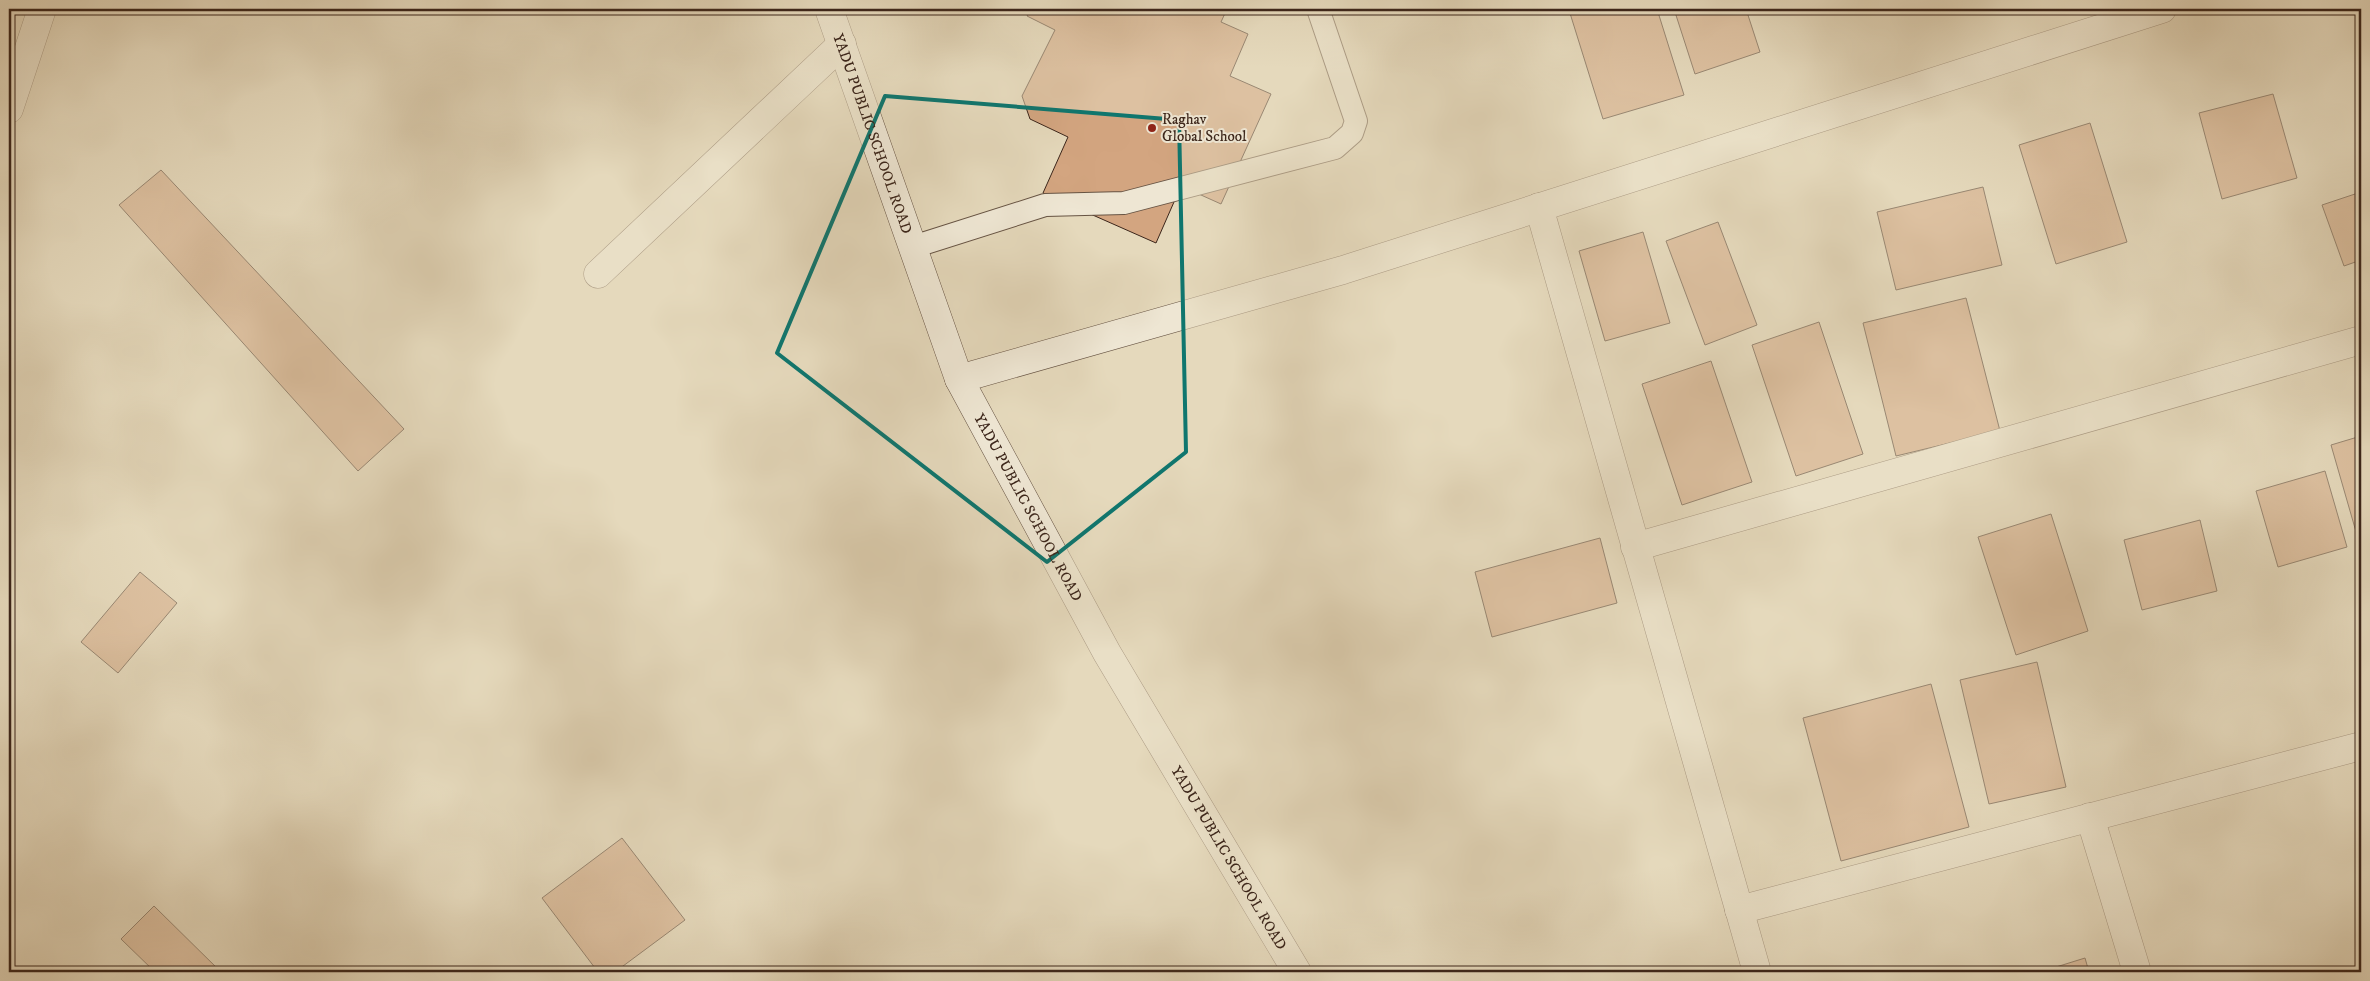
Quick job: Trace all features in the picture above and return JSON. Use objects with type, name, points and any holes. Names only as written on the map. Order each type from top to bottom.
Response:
[{"type":"street","points":[[9,109],[42,9]]},
{"type":"street","name":"YADU PUBLIC SCHOOL ROAD","points":[[829,9],[959,379],[1107,652],[1297,972]]},
{"type":"street","points":[[959,379],[1343,270],[2162,9]]},
{"type":"street","points":[[598,274],[842,44]]},
{"type":"street","points":[[1539,207],[1757,972]]},
{"type":"street","points":[[1635,547],[2361,340]]},
{"type":"street","points":[[1739,910],[2361,746]]},
{"type":"street","points":[[2090,817],[2137,972]]},
{"type":"lane","points":[[913,247],[1045,205],[1124,203],[1334,148],[1352,133],[1356,121],[1318,9]]},
{"type":"highlighted area","points":[[885,96],[1179,120],[1186,452],[1047,562],[777,353]]},
{"type":"building","name":"Raghav Global School","points":[[1031,9],[1227,9],[1221,22],[1248,34],[1230,76],[1271,94],[1221,204],[1181,186],[1156,243],[1043,193],[1068,137],[1030,119],[1022,96],[1055,30],[1027,16]]},
{"type":"building","points":[[1657,9],[1684,95],[1603,119],[1569,10]]},
{"type":"building","points":[[1674,9],[1746,9],[1760,52],[1695,74]]},
{"type":"building","points":[[2273,94],[2297,178],[2222,199],[2199,113]]},
{"type":"building","points":[[2090,123],[2127,242],[2056,264],[2019,145]]},
{"type":"building","points":[[161,170],[404,429],[358,471],[119,205]]},
{"type":"building","points":[[1983,187],[2002,265],[1896,290],[1877,212]]},
{"type":"building","points":[[2361,192],[2361,260],[2344,266],[2322,205]]},
{"type":"building","points":[[1718,222],[1757,325],[1705,345],[1666,241]]},
{"type":"building","points":[[1643,232],[1670,323],[1605,341],[1579,251]]},
{"type":"building","points":[[1966,298],[2000,431],[1896,456],[1863,323]]},
{"type":"building","points":[[1819,322],[1863,454],[1796,476],[1752,345]]},
{"type":"building","points":[[1711,361],[1752,482],[1682,505],[1642,384]]},
{"type":"building","points":[[2361,436],[2361,549],[2331,445]]},
{"type":"building","points":[[2325,471],[2347,547],[2278,567],[2256,491]]},
{"type":"building","points":[[2051,514],[2088,631],[2016,655],[1978,537]]},
{"type":"building","points":[[2200,520],[2217,591],[2142,610],[2124,540]]},
{"type":"building","points":[[1600,538],[1617,603],[1492,637],[1475,572]]},
{"type":"building","points":[[140,572],[177,603],[118,673],[81,642]]},
{"type":"building","points":[[2037,662],[2066,787],[1989,804],[1960,680]]},
{"type":"building","points":[[1931,684],[1969,827],[1841,861],[1803,718]]},
{"type":"building","points":[[622,838],[685,920],[615,972],[598,972],[542,898]]},
{"type":"building","points":[[154,906],[221,972],[155,972],[121,939]]},
{"type":"building","points":[[2085,958],[2089,972],[2040,972]]},
{"type":"place","name":"Raghav Global School","points":[[1152,128]]}]
